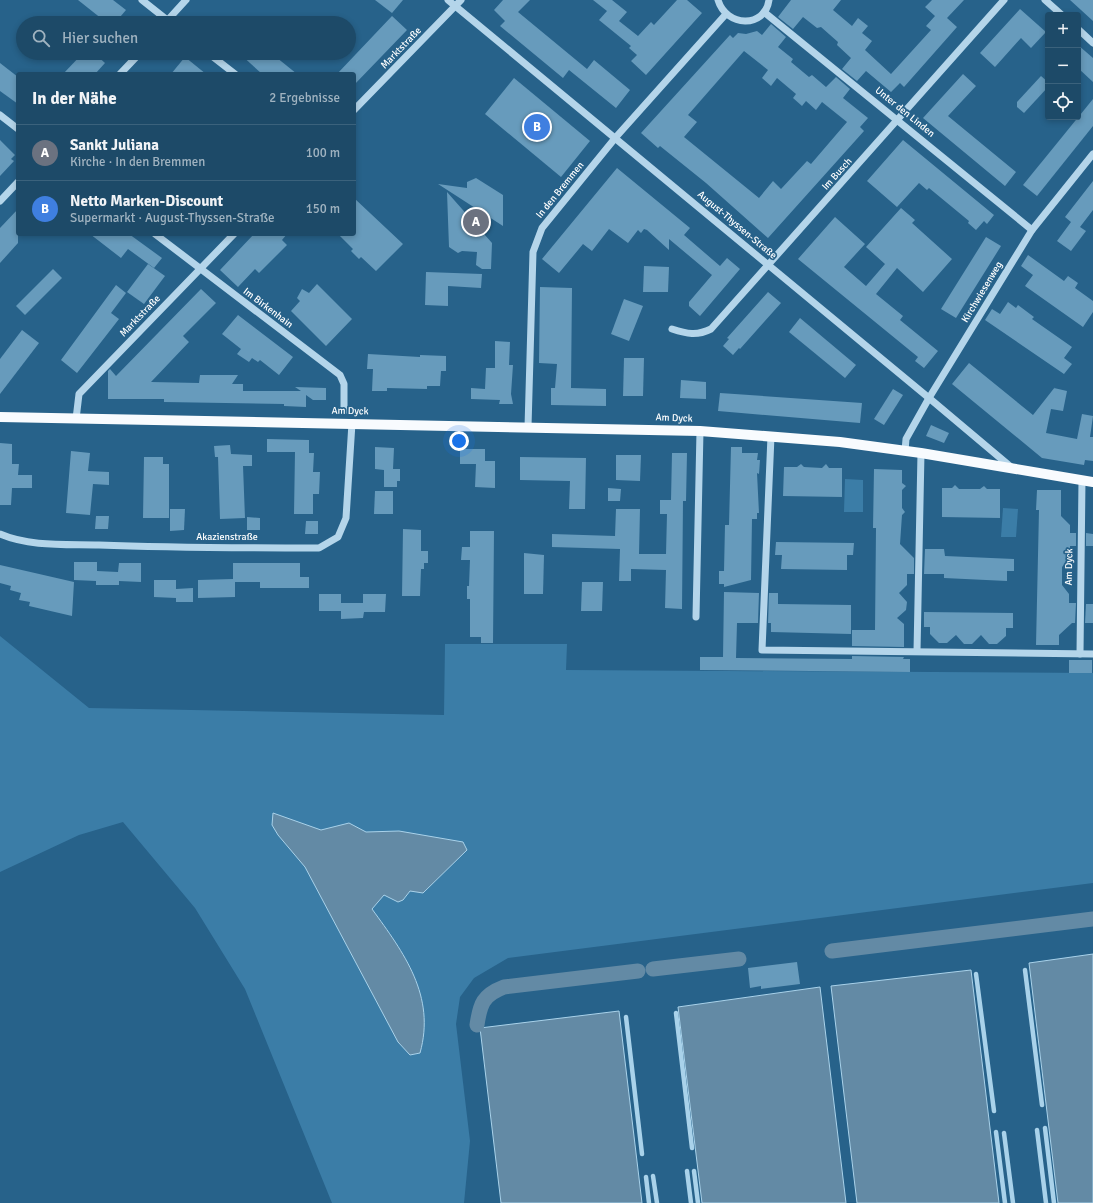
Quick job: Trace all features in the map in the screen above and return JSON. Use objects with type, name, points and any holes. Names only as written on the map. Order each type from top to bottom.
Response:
[{"type":"main road","name":"Am Dyck","points":[[0,418],[352,423],[700,431],[840,442],[921,453],[1093,482]]},
{"type":"street","points":[[142,0],[160,16]]},
{"type":"street","points":[[172,16],[186,0]]},
{"type":"street","name":"August-Thyssen-Straße","points":[[448,0],[616,137],[1011,468]]},
{"type":"street","name":"Marktstraße","points":[[356,108],[461,0]]},
{"type":"street","points":[[718,0],[720,8],[726,14],[736,21],[746,22],[756,18],[764,12],[769,0]]},
{"type":"street","name":"Im Busch","points":[[672,329],[689,334],[701,334],[711,329],[899,120],[1004,0]]},
{"type":"street","points":[[1045,0],[1059,12]]},
{"type":"street","name":"Unter den Linden","points":[[764,12],[899,120],[1032,230]]},
{"type":"street","name":"In den Bremmen","points":[[528,427],[533,252],[542,228],[616,137],[726,14]]},
{"type":"street","points":[[1081,32],[1093,43]]},
{"type":"street","points":[[122,72],[133,60]]},
{"type":"street","points":[[217,60],[232,72]]},
{"type":"street","points":[[0,115],[16,127]]},
{"type":"street","name":"Kirchwiesenweg","points":[[905,451],[906,439],[929,398],[1032,230],[1093,154]]},
{"type":"street","points":[[0,201],[16,184]]},
{"type":"street","name":"Im Birkenhain","points":[[158,236],[340,375],[344,384],[344,410]]},
{"type":"street","name":"Marktstraße","points":[[76,419],[79,394],[232,236]]},
{"type":"street","name":"Akazienstraße","points":[[0,534],[13,539],[69,544],[199,548],[319,548],[338,537],[346,518],[352,423]]},
{"type":"street","name":"Am Dyck","points":[[696,617],[700,431]]},
{"type":"street","points":[[771,436],[762,650],[1093,654]]},
{"type":"street","points":[[917,651],[921,453]]},
{"type":"street","name":"Am Dyck","points":[[1080,654],[1082,480]]},
{"type":"shaded area","points":[[845,479],[863,480],[863,512],[844,512]]},
{"type":"shaded area","points":[[1003,508],[1018,509],[1016,537],[1001,537]]},
{"type":"shaded area","points":[[0,636],[89,708],[444,715],[445,644],[567,644],[566,670],[1093,673],[1093,883],[508,958],[474,978],[460,997],[456,1024],[470,1141],[464,1203],[332,1203],[245,989],[195,908],[123,822],[79,835],[0,872]]},
{"type":"shaded area","points":[[273,813],[321,830],[349,823],[366,832],[399,831],[463,842],[467,850],[423,893],[410,891],[403,900],[398,902],[384,895],[372,909],[405,959],[414,976],[420,994],[424,1013],[424,1032],[420,1053],[410,1055],[398,1042],[305,867],[278,835],[272,825]]},
{"type":"shaded area","points":[[1093,954],[1093,1203],[1058,1203],[1029,963]]},
{"type":"shaded area","points":[[971,970],[999,1203],[857,1203],[831,986]]},
{"type":"shaded area","points":[[820,987],[846,1203],[702,1203],[678,1007]]},
{"type":"shaded area","points":[[619,1011],[642,1203],[501,1203],[480,1028]]},
{"type":"building","points":[[78,0],[113,0],[126,10],[121,16],[98,16]]},
{"type":"building","points":[[375,0],[403,0],[392,13]]},
{"type":"building","points":[[503,0],[530,0],[518,12],[587,69],[594,60],[630,90],[616,108],[569,70],[563,78],[500,26],[505,21],[494,10]]},
{"type":"building","points":[[593,0],[612,0],[627,12],[619,21],[638,36],[651,22],[654,25],[677,0],[687,0],[702,13],[646,75],[631,61],[637,55],[629,48],[631,46],[599,20],[607,11]]},
{"type":"building","points":[[791,0],[841,0],[833,10],[852,26],[858,18],[868,26],[862,33],[872,41],[865,50],[891,74],[931,30],[926,26],[935,16],[925,7],[932,0],[964,0],[947,18],[957,27],[904,87],[900,83],[891,92],[866,71],[857,81],[842,69],[851,58],[837,45],[838,42],[821,27],[817,28],[803,17],[793,29],[778,17]]},
{"type":"building","points":[[1070,0],[1093,0],[1093,21],[1081,10]]},
{"type":"building","points":[[1020,9],[1045,31],[1045,33],[1031,48],[1021,38],[995,67],[980,53]]},
{"type":"building","points":[[392,16],[407,30],[356,83],[356,72],[339,72],[350,60],[356,60],[356,54]]},
{"type":"building","points":[[771,24],[786,37],[778,47],[793,59],[791,62],[809,77],[812,75],[826,87],[836,77],[850,89],[843,98],[868,118],[860,127],[864,131],[768,238],[706,183],[660,146],[658,148],[641,133],[730,35],[733,38],[738,33],[746,34],[757,31],[762,35]],"holes":[[[744,51],[768,70],[762,78],[771,86],[777,78],[796,94],[793,98],[802,106],[806,101],[816,110],[822,102],[847,122],[811,164],[807,161],[781,189],[773,181],[759,198],[684,137],[697,122],[688,115]]]},
{"type":"building","points":[[1081,48],[1093,58],[1093,82],[1081,71]]},
{"type":"building","points":[[76,60],[102,60],[105,63],[97,72],[65,72]]},
{"type":"building","points":[[183,60],[189,60],[204,72],[173,72]]},
{"type":"building","points":[[247,60],[280,60],[295,72],[260,72]]},
{"type":"building","points":[[0,63],[16,75],[16,103],[0,91]]},
{"type":"building","points":[[963,74],[976,86],[948,116],[1016,172],[1005,186],[923,118]]},
{"type":"building","points":[[1041,76],[1045,79],[1045,90],[1024,113],[1017,107],[1017,102]]},
{"type":"building","points":[[514,78],[590,141],[561,177],[485,114]]},
{"type":"building","points":[[1093,99],[1093,126],[1037,196],[1023,185],[1076,120],[1081,120],[1081,114]]},
{"type":"building","points":[[0,140],[15,155],[11,159],[14,161],[0,176]]},
{"type":"building","points":[[903,140],[994,215],[987,224],[984,221],[976,230],[968,223],[969,221],[929,188],[927,190],[919,183],[897,207],[867,181]]},
{"type":"building","points":[[617,168],[690,228],[684,235],[720,266],[727,258],[740,269],[700,316],[689,306],[689,302],[712,275],[669,239],[669,250],[647,230],[644,229],[641,233],[638,230],[628,243],[609,229],[592,251],[583,244],[559,273],[542,259]]},
{"type":"building","points":[[476,178],[503,195],[503,226],[438,184],[467,188],[467,182]]},
{"type":"building","points":[[1093,181],[1093,210],[1080,227],[1086,231],[1071,251],[1057,241],[1071,222],[1065,217]]},
{"type":"building","points":[[447,192],[492,243],[491,269],[482,269],[476,265],[477,252],[462,251],[458,253],[449,247]]},
{"type":"building","points":[[356,200],[403,244],[376,271],[361,257],[359,259],[351,251],[353,249],[340,236],[356,236]]},
{"type":"building","points":[[901,208],[915,220],[912,223],[952,259],[923,292],[897,268],[876,294],[903,316],[900,320],[938,351],[924,368],[915,361],[918,357],[798,259],[835,217],[865,244],[844,267],[866,286],[885,264],[866,247]]},
{"type":"building","points":[[16,211],[16,236],[18,236],[18,243],[0,263],[0,228]]},
{"type":"building","points":[[93,236],[132,236],[162,258],[154,268],[128,249],[121,258]]},
{"type":"building","points":[[252,236],[285,236],[282,240],[287,245],[259,273],[255,269],[238,287],[220,270]]},
{"type":"building","points":[[986,237],[1001,246],[956,318],[941,309]]},
{"type":"building","points":[[1028,255],[1064,281],[1068,276],[1078,283],[1075,288],[1093,301],[1093,312],[1083,327],[1025,286],[1033,275],[1021,266]]},
{"type":"building","points":[[148,264],[165,276],[144,304],[127,292]]},
{"type":"building","points":[[644,266],[669,267],[668,292],[643,292]]},
{"type":"building","points":[[53,269],[62,278],[25,315],[16,306]]},
{"type":"building","points":[[426,272],[482,274],[481,288],[448,286],[448,306],[425,305]]},
{"type":"building","points":[[317,284],[352,319],[326,346],[291,311],[300,301],[297,298],[302,289],[309,293]]},
{"type":"building","points":[[116,285],[126,293],[111,313],[119,319],[77,373],[61,360]]},
{"type":"building","points":[[540,287],[572,288],[571,388],[606,389],[606,406],[551,405],[551,388],[555,388],[557,364],[539,363]]},
{"type":"building","points":[[201,289],[216,303],[183,336],[189,342],[151,382],[199,383],[200,375],[238,375],[232,384],[243,384],[243,391],[301,391],[295,387],[326,388],[326,400],[313,400],[306,395],[306,407],[284,406],[284,404],[164,402],[164,399],[108,399],[108,371],[110,369],[116,376]]},
{"type":"building","points":[[768,292],[781,303],[733,355],[723,346],[729,339],[727,338]]},
{"type":"building","points":[[624,299],[643,306],[629,341],[611,334]]},
{"type":"building","points":[[1008,302],[1016,308],[1018,305],[1034,317],[1032,319],[1072,347],[1064,358],[1072,364],[1064,374],[985,320],[992,309],[1000,314]]},
{"type":"building","points":[[238,315],[293,357],[279,375],[260,360],[258,362],[252,358],[249,362],[237,354],[241,349],[222,334]]},
{"type":"building","points":[[800,318],[856,365],[845,378],[789,332]]},
{"type":"building","points":[[22,330],[39,343],[0,394],[0,359]]},
{"type":"building","points":[[495,341],[510,342],[509,365],[513,365],[511,394],[513,404],[499,404],[500,400],[471,399],[471,388],[485,389],[486,368],[495,368]]},
{"type":"building","points":[[368,354],[420,357],[420,355],[446,356],[446,371],[441,371],[440,386],[427,386],[427,389],[387,388],[387,391],[372,391],[373,369],[367,369]]},
{"type":"building","points":[[624,358],[644,358],[643,396],[623,396]]},
{"type":"building","points":[[969,363],[1033,415],[1054,388],[1067,391],[1063,411],[1051,409],[1046,433],[1077,439],[1082,414],[1093,416],[1090,437],[1093,437],[1093,461],[1085,460],[1084,465],[1042,458],[952,384]]},
{"type":"building","points":[[681,380],[706,382],[706,399],[680,398]]},
{"type":"building","points":[[893,389],[903,395],[884,425],[874,419]]},
{"type":"building","points":[[720,393],[862,403],[860,423],[718,411]]},
{"type":"building","points":[[931,425],[949,433],[944,443],[926,436]]},
{"type":"building","points":[[267,439],[309,440],[309,453],[314,453],[313,472],[320,472],[319,494],[313,494],[313,514],[294,514],[295,452],[267,452]]},
{"type":"building","points":[[0,443],[12,444],[12,464],[19,464],[18,475],[32,475],[32,488],[12,488],[11,505],[0,505]]},
{"type":"building","points":[[230,445],[231,454],[252,455],[252,466],[243,466],[245,518],[220,519],[218,457],[215,457],[214,446]]},
{"type":"building","points":[[375,447],[394,448],[393,469],[400,469],[400,481],[397,481],[397,487],[384,487],[384,470],[375,469]]},
{"type":"building","points":[[731,447],[742,447],[742,453],[758,453],[757,460],[760,460],[759,474],[757,473],[759,513],[757,513],[757,519],[752,519],[751,580],[724,587],[724,584],[719,584],[719,571],[724,571],[725,525],[729,525]]},
{"type":"building","points":[[460,449],[485,449],[485,461],[495,461],[495,488],[475,487],[476,464],[460,464]]},
{"type":"building","points":[[71,451],[90,453],[88,471],[109,472],[109,485],[93,484],[90,515],[66,513]]},
{"type":"building","points":[[672,453],[687,453],[686,501],[683,501],[682,609],[665,608],[666,570],[631,569],[631,581],[619,581],[620,549],[552,547],[552,534],[615,536],[616,509],[640,509],[639,554],[666,554],[667,514],[660,514],[660,500],[671,500]]},
{"type":"building","points":[[616,455],[641,455],[640,481],[616,480]]},
{"type":"building","points":[[144,457],[163,457],[163,464],[169,464],[169,518],[143,518]]},
{"type":"building","points":[[520,457],[586,458],[585,509],[569,509],[570,481],[520,480]]},
{"type":"building","points":[[801,464],[804,467],[822,468],[826,464],[829,468],[842,468],[842,497],[783,496],[784,467],[797,467]]},
{"type":"building","points":[[874,469],[902,470],[902,483],[906,486],[902,490],[902,508],[905,512],[902,515],[900,544],[914,558],[914,574],[907,574],[907,585],[899,593],[907,602],[906,610],[897,618],[904,624],[904,647],[852,646],[852,630],[875,630],[876,528],[873,528]]},
{"type":"building","points":[[955,485],[959,489],[980,489],[984,486],[987,489],[1000,489],[1000,518],[942,517],[942,488],[952,488]]},
{"type":"building","points":[[608,488],[621,489],[620,501],[608,501]]},
{"type":"building","points":[[1037,490],[1061,490],[1061,516],[1070,525],[1070,533],[1076,533],[1076,546],[1070,546],[1070,558],[1062,567],[1062,585],[1069,594],[1069,603],[1076,603],[1075,623],[1072,623],[1059,635],[1059,645],[1036,645],[1039,510],[1036,510]]},
{"type":"building","points":[[375,491],[393,491],[393,514],[374,514]]},
{"type":"building","points":[[170,509],[185,509],[184,530],[170,531]]},
{"type":"building","points":[[96,516],[109,516],[108,529],[95,529]]},
{"type":"building","points":[[247,517],[260,518],[260,530],[247,530]]},
{"type":"building","points":[[306,521],[318,521],[318,534],[305,534]]},
{"type":"building","points":[[403,529],[421,530],[421,551],[428,551],[428,563],[424,563],[424,569],[421,569],[420,596],[402,596]]},
{"type":"building","points":[[470,531],[494,531],[493,643],[481,643],[481,637],[470,637],[470,599],[467,599],[467,586],[469,586],[470,560],[461,560],[462,547],[470,547]]},
{"type":"building","points":[[1086,533],[1093,534],[1093,546],[1086,546]]},
{"type":"building","points":[[776,542],[854,543],[853,555],[847,555],[847,570],[781,569],[782,555],[775,555]]},
{"type":"building","points":[[925,549],[944,549],[945,556],[1014,559],[1014,571],[1007,571],[1007,581],[944,578],[944,574],[924,574]]},
{"type":"building","points":[[524,553],[544,555],[543,594],[524,594]]},
{"type":"building","points":[[74,562],[97,562],[97,571],[118,572],[119,563],[141,563],[141,582],[119,581],[119,585],[96,585],[96,581],[74,580]]},
{"type":"building","points":[[233,563],[300,563],[300,577],[309,577],[309,588],[260,588],[260,582],[235,582],[235,597],[198,598],[198,580],[233,579]]},
{"type":"building","points":[[0,565],[74,582],[72,616],[29,606],[30,602],[19,600],[21,593],[10,590],[11,586],[0,583]]},
{"type":"building","points":[[154,580],[176,580],[176,589],[193,588],[193,602],[176,602],[176,598],[154,597]]},
{"type":"building","points":[[582,582],[603,582],[602,611],[581,611]]},
{"type":"building","points":[[724,592],[759,593],[758,623],[737,623],[736,658],[852,659],[852,656],[904,657],[903,659],[910,659],[910,672],[700,670],[700,657],[723,657]]},
{"type":"building","points":[[769,593],[778,593],[778,604],[851,605],[851,634],[771,632],[771,623],[768,623]]},
{"type":"building","points":[[319,594],[341,594],[341,603],[363,603],[363,594],[386,594],[385,612],[364,612],[363,618],[341,619],[341,611],[319,611]]},
{"type":"building","points":[[1086,604],[1093,604],[1093,623],[1085,623]]},
{"type":"building","points":[[924,612],[1013,613],[1013,628],[1006,628],[1006,636],[997,644],[989,644],[981,635],[972,644],[964,644],[956,635],[947,643],[939,643],[930,634],[930,627],[924,627]]},
{"type":"building","points":[[1069,660],[1092,660],[1092,673],[1069,673]]},
{"type":"building","points":[[797,962],[800,984],[761,989],[761,986],[750,988],[748,968]]},
{"type":"waterway","points":[[832,951],[1093,919]]},
{"type":"waterway","points":[[653,969],[739,959]]},
{"type":"waterway","points":[[1025,970],[1042,1105]]},
{"type":"waterway","points":[[477,1025],[481,1006],[484,1001],[491,993],[504,987],[638,971]]},
{"type":"waterway","points":[[976,974],[994,1111]]},
{"type":"waterway","points":[[676,1013],[692,1148]]},
{"type":"waterway","points":[[626,1017],[642,1154]]},
{"type":"waterway","points":[[1045,1128],[1054,1203]]},
{"type":"waterway","points":[[1037,1130],[1046,1203]]},
{"type":"waterway","points":[[996,1132],[1005,1203]]},
{"type":"waterway","points":[[1004,1133],[1013,1203]]},
{"type":"waterway","points":[[687,1171],[691,1203]]},
{"type":"waterway","points":[[694,1171],[698,1203]]},
{"type":"waterway","points":[[653,1176],[657,1203]]},
{"type":"waterway","points":[[646,1177],[649,1203]]},
{"type":"place","name":"Netto Marken-Discount","points":[[537,127]]},
{"type":"place","name":"Sankt Juliana","points":[[476,222]]}]
